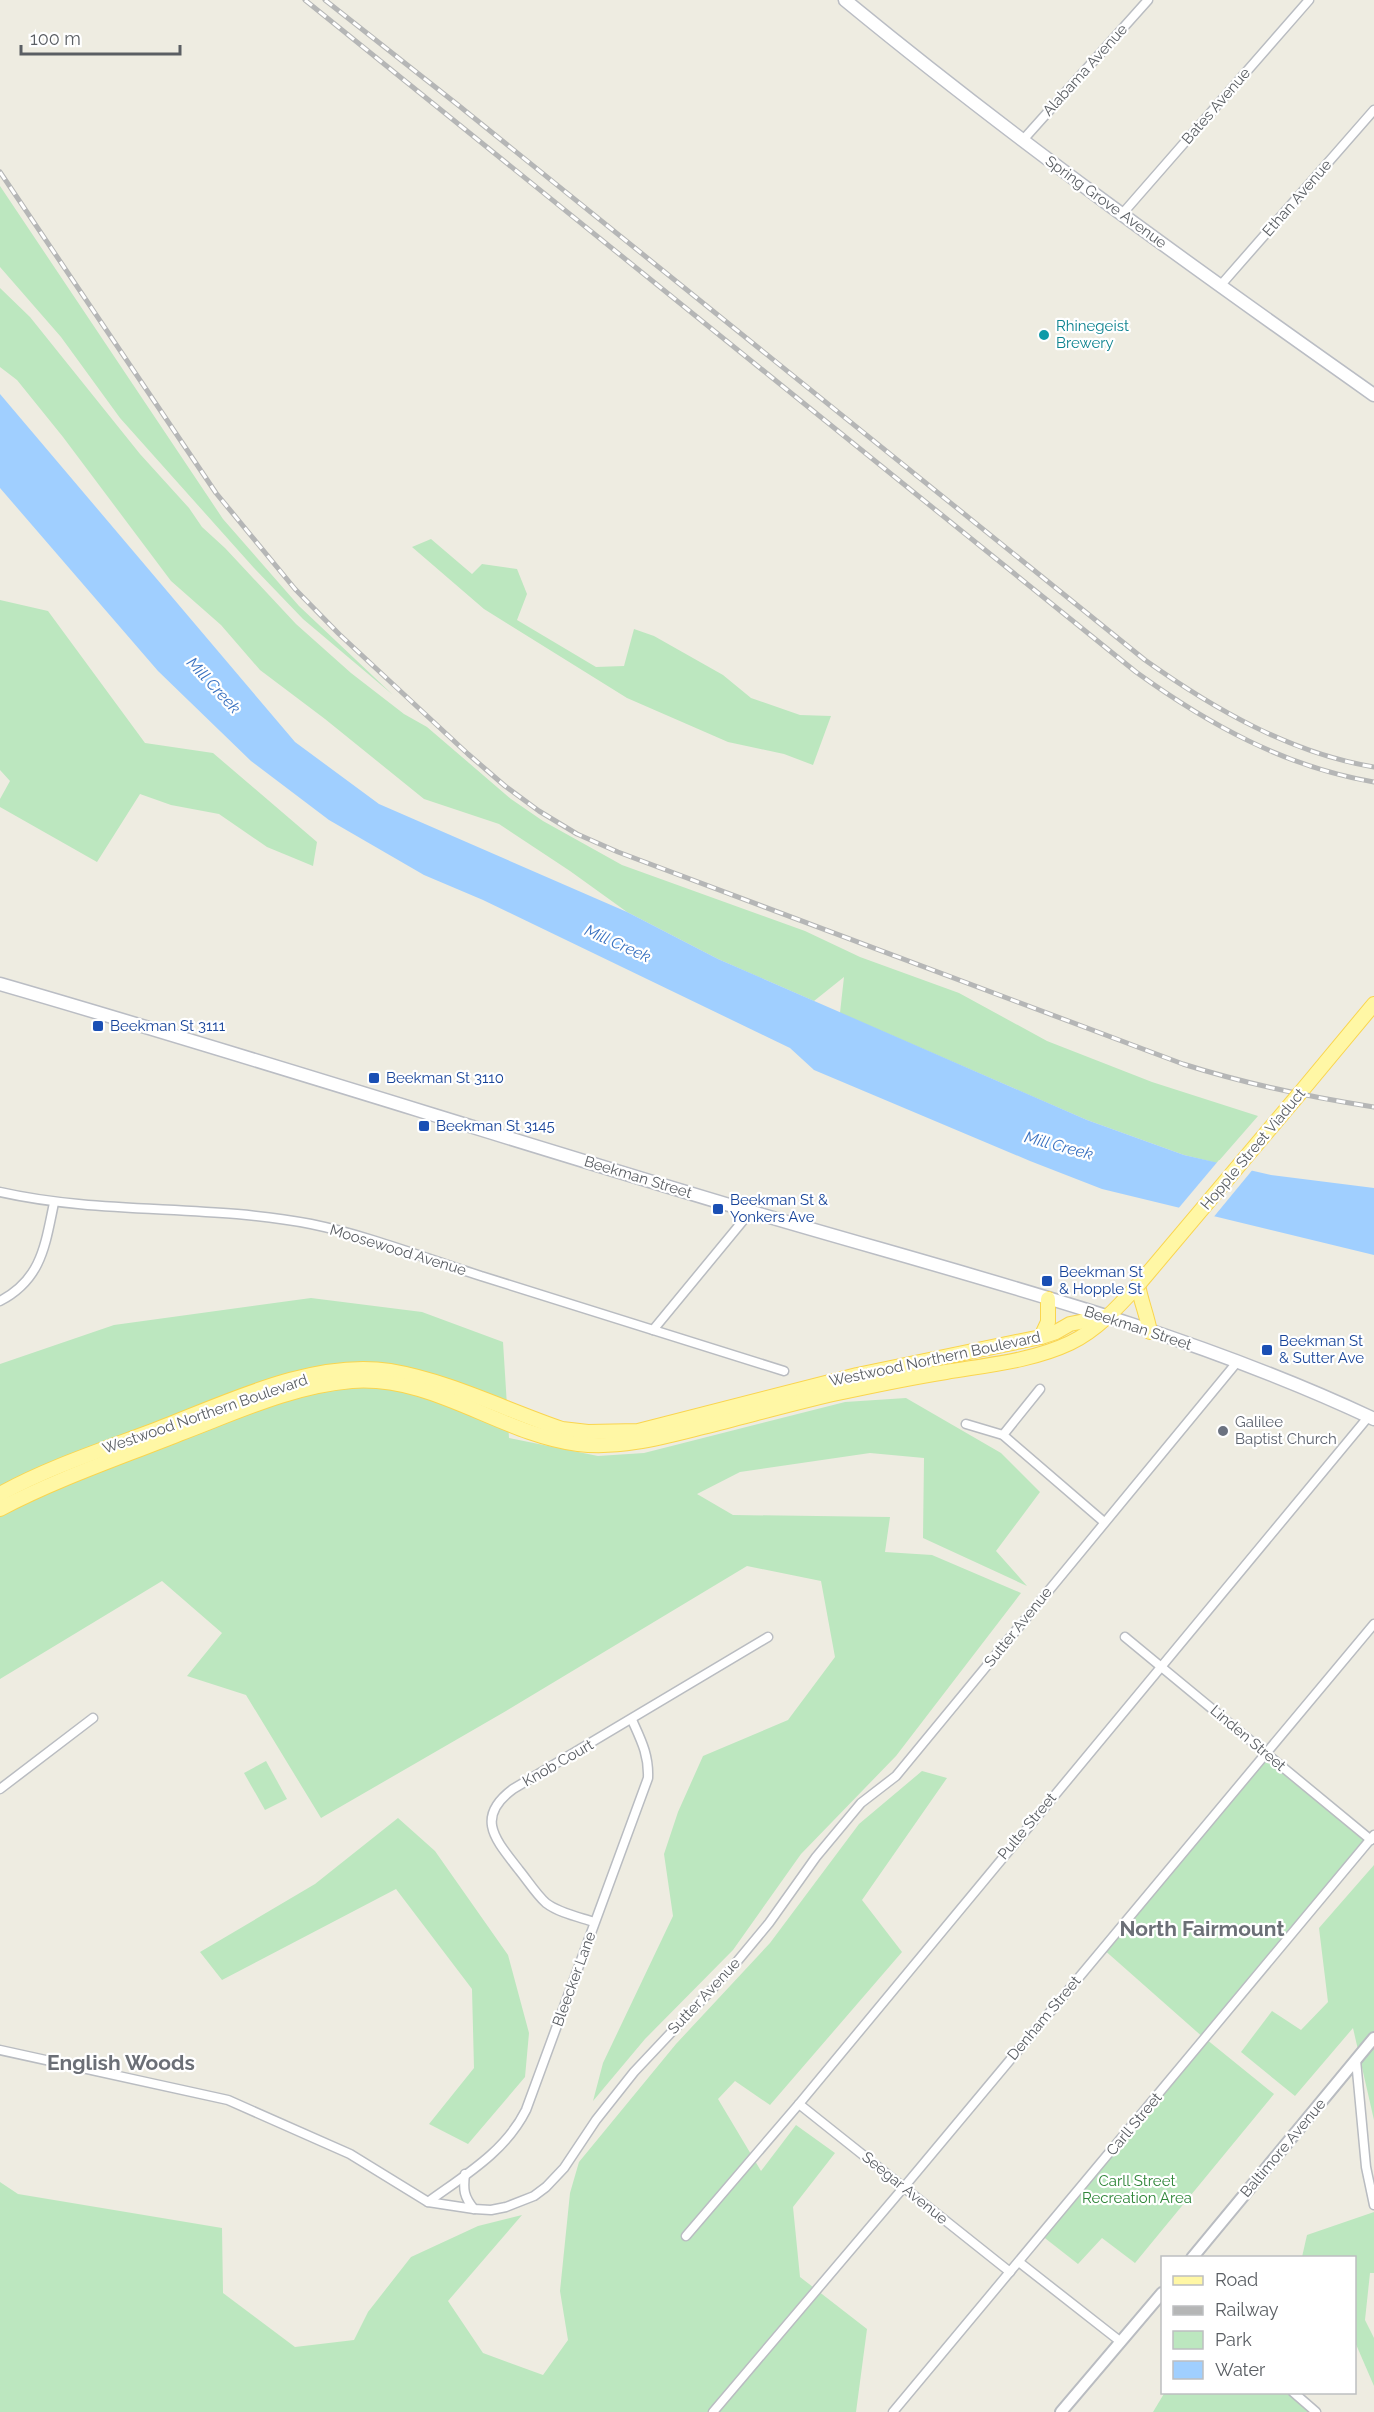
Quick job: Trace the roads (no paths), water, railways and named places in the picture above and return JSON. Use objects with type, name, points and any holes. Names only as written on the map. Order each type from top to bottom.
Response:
[{"type":"main road","name":"Spring Grove Avenue","points":[[845,0],[1022,141],[1374,395]]},
{"type":"main road","name":"Beekman Street","points":[[0,984],[161,1030],[1105,1317],[1238,1361],[1371,1417]]},
{"type":"main road","name":"Hopple Street Viaduct","points":[[1105,1317],[1136,1291],[1374,1004]]},
{"type":"main road","points":[[1136,1291],[1150,1332]]},
{"type":"main road","points":[[1041,1337],[1048,1322],[1048,1299]]},
{"type":"main road","name":"Westwood Northern Boulevard","points":[[0,1494],[48,1470],[250,1394],[318,1374],[367,1370],[406,1375],[461,1392],[562,1429],[612,1433],[638,1431],[857,1375],[1041,1337],[1070,1324],[1105,1317]]},
{"type":"main road","name":"Westwood Northern Boulevard","points":[[0,1509],[68,1477],[280,1396],[324,1384],[382,1381],[408,1385],[435,1393],[537,1434],[557,1440],[605,1446],[663,1437],[843,1392],[1020,1359],[1070,1343],[1091,1331],[1105,1317]]},
{"type":"street","name":"Alabama Avenue","points":[[1022,141],[1148,0]]},
{"type":"street","name":"Bates Avenue","points":[[1123,213],[1309,0]]},
{"type":"street","name":"Ethan Avenue","points":[[1220,286],[1374,110]]},
{"type":"street","name":"Moosewood Avenue","points":[[0,1192],[54,1203],[222,1212],[312,1224],[386,1245],[784,1371]]},
{"type":"street","points":[[0,1301],[12,1295],[29,1280],[43,1253],[54,1203]]},
{"type":"street","points":[[653,1330],[752,1211]]},
{"type":"street","name":"Sutter Avenue","points":[[0,2050],[228,2100],[350,2154],[428,2202],[491,2210],[520,2203],[546,2187],[564,2168],[596,2120],[634,2072],[769,1923],[816,1857],[861,1803],[896,1776],[1238,1361]]},
{"type":"street","points":[[1003,1435],[1040,1389]]},
{"type":"street","name":"Pulte Street","points":[[686,2236],[799,2104],[1161,1666],[1371,1417]]},
{"type":"street","points":[[966,1424],[1003,1435],[1104,1522]]},
{"type":"street","name":"Denham Street","points":[[713,2412],[1374,1624]]},
{"type":"street","name":"Knob Court","points":[[594,1922],[556,1909],[546,1903],[495,1838],[491,1821],[498,1803],[513,1789],[768,1637]]},
{"type":"street","name":"Linden Street","points":[[1125,1637],[1372,1838]]},
{"type":"street","points":[[0,1789],[93,1718]]},
{"type":"street","name":"Bleecker Lane","points":[[428,2202],[501,2147],[519,2124],[526,2110],[648,1778],[647,1752],[632,1720]]},
{"type":"street","name":"Carll Street","points":[[893,2412],[1372,1838]]},
{"type":"street","name":"Baltimore Avenue","points":[[1194,2256],[1374,2038]]},
{"type":"street","points":[[1356,2060],[1366,2167],[1374,2205]]},
{"type":"street","name":"Seegar Avenue","points":[[799,2104],[1010,2272]]},
{"type":"street","points":[[465,2174],[462,2191],[465,2199],[474,2209]]},
{"type":"street","points":[[1019,2262],[1121,2342]]},
{"type":"street","points":[[1061,2412],[1161,2294]]},
{"type":"street","points":[[1295,2394],[1316,2412]]},
{"type":"water","name":"Mill Creek","points":[[0,394],[295,742],[379,804],[627,912],[718,959],[1087,1120],[1184,1155],[1271,1175],[1374,1188],[1374,1255],[1102,1189],[1030,1161],[814,1070],[790,1048],[483,900],[424,875],[329,820],[251,761],[158,671],[0,488]]},
{"type":"railway","points":[[305,0],[1136,672],[1191,709],[1249,741],[1309,766],[1374,782]]},
{"type":"railway","points":[[325,0],[1145,660],[1198,695],[1254,727],[1312,751],[1374,767]]},
{"type":"railway","points":[[0,172],[216,493],[295,589],[339,634],[468,754],[539,811],[577,834],[618,852],[1183,1064],[1278,1089],[1374,1107]]},
{"type":"place","name":"Rhinegeist Brewery","points":[[1044,335]]},
{"type":"place","name":"Beekman St 3111","points":[[98,1026]]},
{"type":"place","name":"Beekman St 3110","points":[[374,1078]]},
{"type":"place","name":"Beekman St 3145","points":[[424,1126]]},
{"type":"place","name":"Beekman St & Yonkers Ave","points":[[718,1209]]},
{"type":"place","name":"Beekman St & Hopple St","points":[[1047,1281]]},
{"type":"place","name":"Beekman St & Sutter Ave","points":[[1267,1350]]},
{"type":"place","name":"Galilee Baptist Church","points":[[1223,1431]]},
{"type":"district","name":"North Fairmount","points":[[1202,1929]]},
{"type":"district","name":"English Woods","points":[[121,2063]]},
{"type":"park label","name":"Carll Street Recreation Area","points":[[1137,2190]]}]
